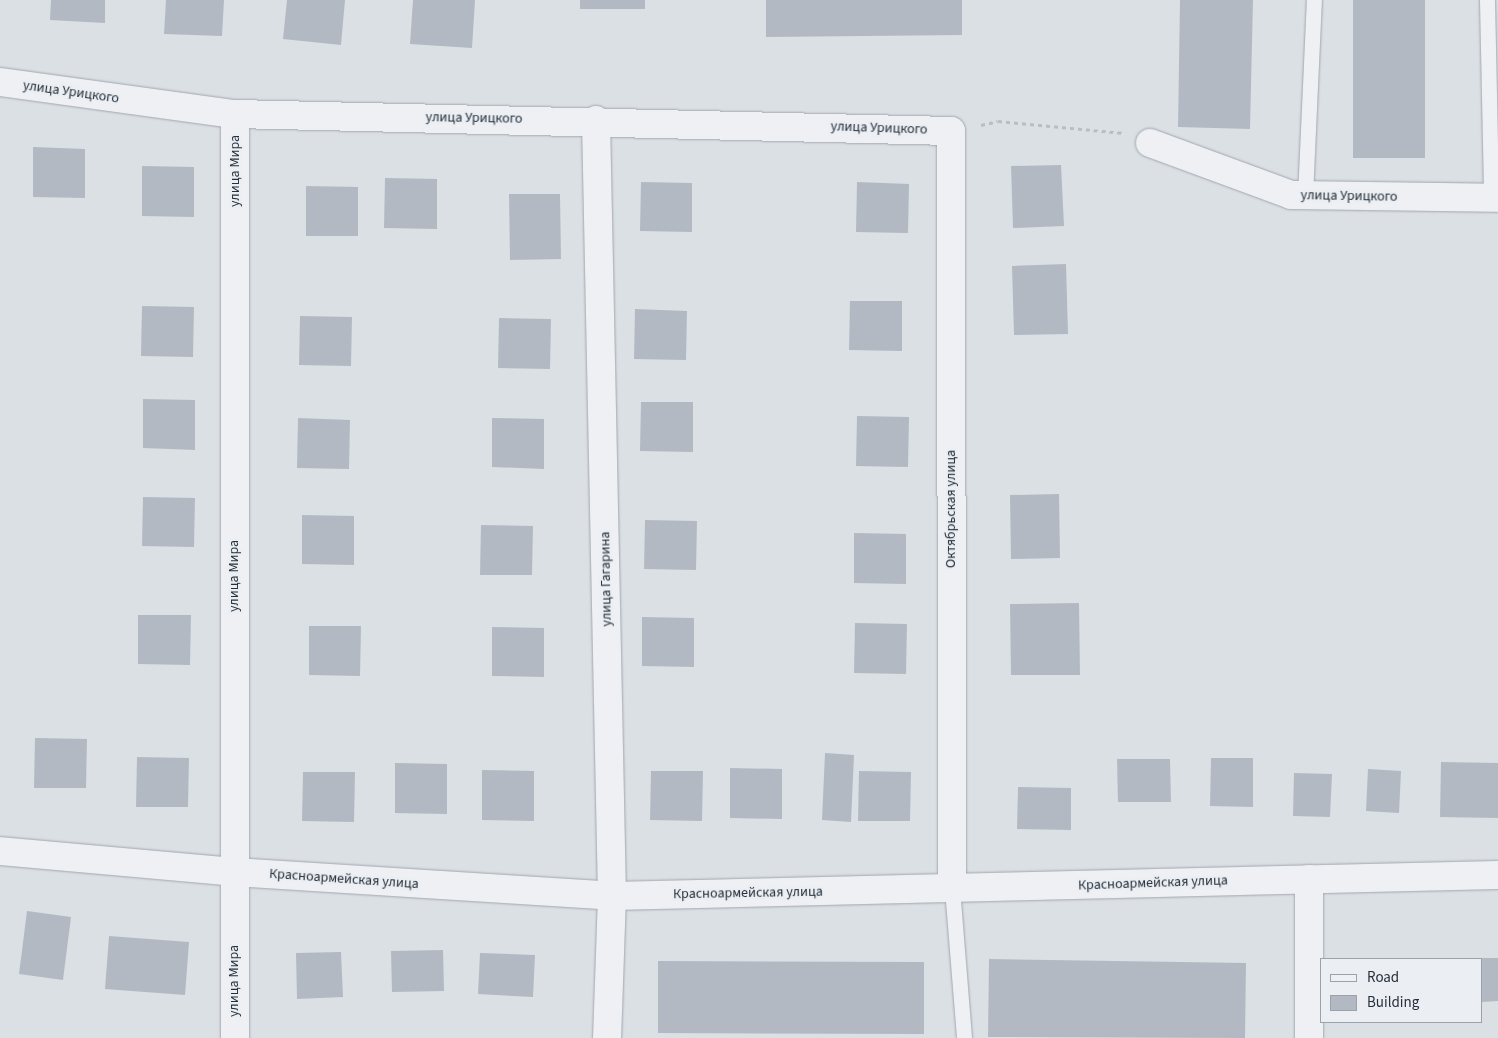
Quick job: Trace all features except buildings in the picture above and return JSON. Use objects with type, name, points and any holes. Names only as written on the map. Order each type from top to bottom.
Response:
[{"type":"street","name":"улица Урицкого","points":[[0,82],[235,114],[596,120],[951,131]]},
{"type":"street","name":"улица Мира","points":[[235,114],[235,1038]]},
{"type":"street","name":"улица Гагарина","points":[[596,120],[612,896],[607,1038]]},
{"type":"street","name":"Октябрьская улица","points":[[951,131],[952,888]]},
{"type":"street","name":"улица Урицкого","points":[[1150,143],[1291,195],[1494,198]]},
{"type":"street","name":"Красноармейская улица","points":[[0,851],[234,872],[612,896],[1498,876]]},
{"type":"street","points":[[1309,879],[1309,1038]]},
{"type":"lane","points":[[1305,196],[1314,0]]},
{"type":"lane","points":[[1487,0],[1494,198]]},
{"type":"lane","points":[[952,888],[964,1038]]},
{"type":"path","points":[[951,131],[998,121],[1114,129],[1150,143]]}]
